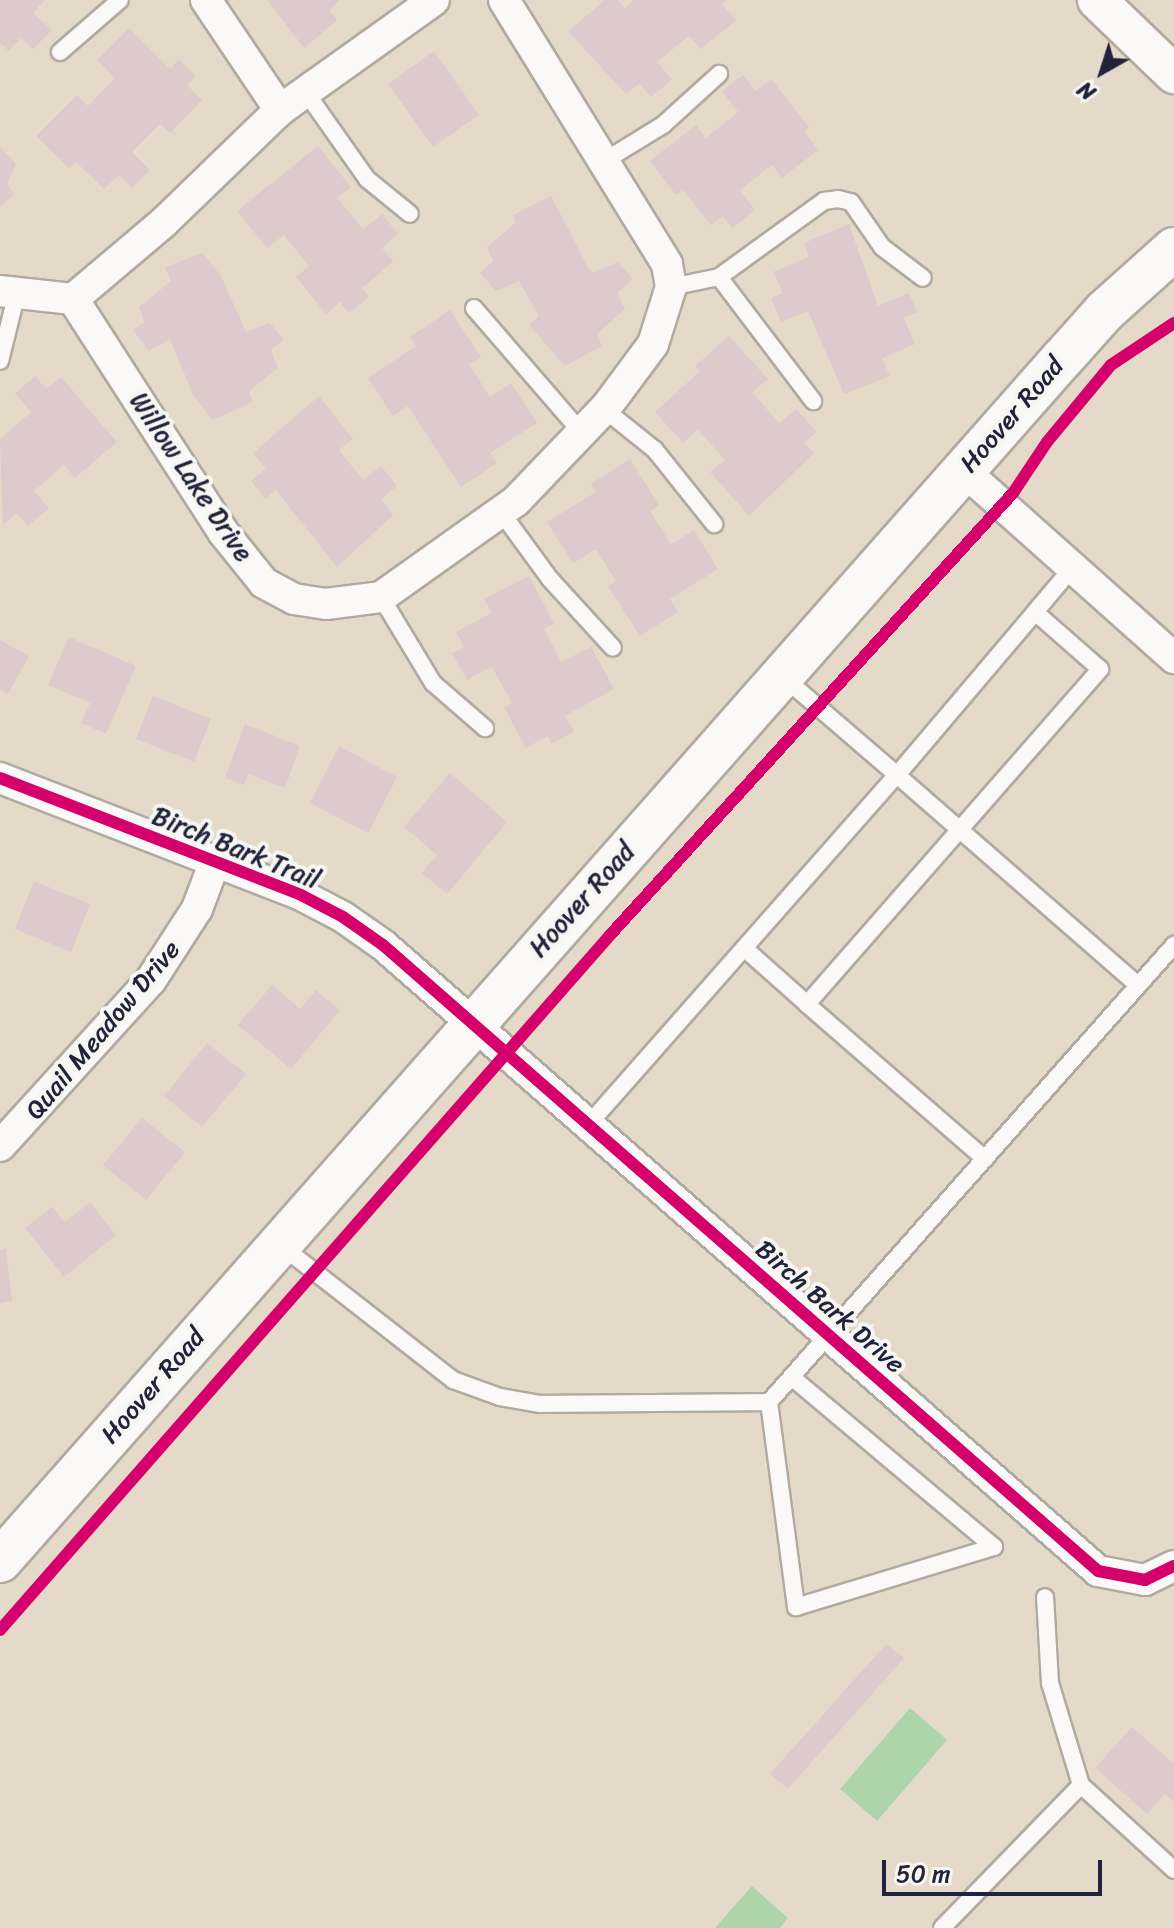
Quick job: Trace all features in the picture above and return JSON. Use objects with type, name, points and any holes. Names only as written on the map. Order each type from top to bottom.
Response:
[{"type":"main road","name":"Hoover Road","points":[[0,1561],[1105,311],[1174,249]]},
{"type":"street","points":[[206,0],[280,110]]},
{"type":"street","points":[[504,0],[606,160],[667,264],[671,287]]},
{"type":"street","points":[[1097,0],[1174,74]]},
{"type":"street","points":[[9,292],[73,299],[164,222],[280,110],[426,2]]},
{"type":"street","name":"Willow Lake Drive","points":[[73,299],[223,532],[264,583],[294,599],[326,604],[381,597],[501,512],[604,409],[653,344],[671,287]]},
{"type":"street","points":[[963,470],[1174,658]]},
{"type":"street","name":"Birch Bark Trail","points":[[0,778],[215,861],[343,917],[472,1024]]},
{"type":"street","name":"Quail Meadow Drive","points":[[0,1146],[160,969],[197,909],[215,861]]},
{"type":"street","name":"Birch Bark Drive","points":[[472,1024],[1098,1571],[1145,1580],[1174,1566]]},
{"type":"lane","points":[[60,52],[120,0]]},
{"type":"lane","points":[[606,160],[663,125],[719,74]]},
{"type":"lane","points":[[305,91],[367,179],[410,214]]},
{"type":"lane","points":[[671,287],[719,277],[824,201],[838,199],[851,202],[882,247],[923,278]]},
{"type":"lane","points":[[719,277],[813,401]]},
{"type":"lane","points":[[0,361],[9,292]]},
{"type":"lane","points":[[474,308],[581,432]]},
{"type":"lane","points":[[604,409],[655,450],[714,524]]},
{"type":"lane","points":[[501,512],[550,579],[613,648]]},
{"type":"lane","points":[[588,1125],[897,775],[1073,567]]},
{"type":"lane","points":[[381,597],[433,683],[485,728]]},
{"type":"lane","points":[[807,1004],[1100,669],[1035,612]]},
{"type":"lane","points":[[781,675],[1138,985]]},
{"type":"lane","points":[[278,1243],[453,1380],[500,1397],[540,1404],[769,1402],[794,1379],[828,1335],[1174,945]]},
{"type":"lane","points":[[744,948],[985,1159]]},
{"type":"lane","points":[[769,1402],[796,1607],[994,1547],[794,1379]]},
{"type":"lane","points":[[1045,1597],[1050,1683],[1081,1785],[1174,1870]]},
{"type":"lane","points":[[942,1928],[1081,1785]]},
{"type":"green space","points":[[910,1708],[947,1740],[877,1821],[840,1789]]},
{"type":"green space","points":[[752,1886],[788,1918],[780,1928],[715,1928]]},
{"type":"building","points":[[0,0],[45,0],[33,13],[52,30],[33,49],[21,38],[9,51],[0,43]]},
{"type":"building","points":[[267,0],[340,0],[329,10],[337,20],[304,48]]},
{"type":"building","points":[[605,0],[618,0],[625,8],[634,0],[727,0],[722,4],[736,20],[701,49],[689,36],[657,62],[672,80],[651,97],[639,83],[626,94],[568,31]]},
{"type":"building","points":[[129,28],[170,69],[179,59],[196,76],[187,85],[202,100],[170,133],[160,124],[132,152],[150,170],[132,188],[119,175],[104,189],[76,162],[69,168],[36,136],[77,95],[88,106],[115,78],[97,60]]},
{"type":"building","points":[[434,51],[479,115],[433,147],[388,84]]},
{"type":"building","points":[[743,75],[756,91],[771,79],[809,127],[804,131],[818,150],[782,178],[772,165],[740,190],[755,210],[732,228],[723,216],[711,225],[683,190],[676,195],[650,161],[696,125],[706,138],[738,112],[722,91]]},
{"type":"building","points":[[318,146],[351,187],[337,198],[363,229],[382,214],[398,234],[382,248],[393,262],[362,288],[369,297],[349,313],[340,302],[326,314],[296,277],[309,266],[284,235],[267,248],[237,211]]},
{"type":"building","points":[[0,147],[16,164],[7,184],[15,194],[0,207]]},
{"type":"building","points":[[551,196],[589,269],[593,273],[618,262],[633,279],[617,293],[625,309],[597,334],[602,346],[565,366],[529,325],[539,316],[519,281],[496,291],[480,273],[493,261],[487,247],[516,222],[513,215]]},
{"type":"building","points":[[849,224],[878,306],[909,293],[917,312],[904,318],[915,344],[882,358],[890,376],[844,394],[808,311],[781,322],[771,298],[783,293],[773,272],[809,257],[804,243]]},
{"type":"building","points":[[203,253],[221,276],[246,332],[270,323],[284,340],[271,350],[278,368],[249,391],[253,402],[213,420],[194,397],[170,339],[149,351],[133,330],[144,322],[139,307],[171,281],[165,267]]},
{"type":"building","points":[[450,310],[481,357],[469,364],[490,397],[511,383],[537,423],[490,453],[497,463],[461,487],[408,406],[393,416],[368,378],[416,346],[410,337]]},
{"type":"building","points":[[729,336],[768,379],[752,392],[779,423],[796,409],[817,432],[804,443],[814,453],[749,516],[710,472],[725,460],[698,430],[683,443],[655,412],[700,371],[695,366]]},
{"type":"building","points":[[35,376],[46,389],[61,377],[117,442],[75,478],[64,465],[34,491],[49,508],[28,526],[17,513],[3,525],[0,439],[31,412],[15,393]]},
{"type":"building","points":[[319,396],[353,439],[339,450],[363,480],[381,466],[397,486],[381,499],[393,515],[337,567],[276,490],[265,499],[251,481],[266,469],[253,453]]},
{"type":"building","points":[[630,459],[659,505],[650,511],[671,544],[694,530],[718,569],[670,599],[678,612],[640,636],[608,586],[616,581],[596,549],[573,563],[547,522],[596,492],[591,484]]},
{"type":"building","points":[[529,576],[554,624],[544,629],[561,662],[591,647],[614,689],[565,716],[574,732],[551,744],[548,736],[526,748],[504,707],[512,703],[492,667],[467,680],[452,653],[464,647],[456,632],[492,613],[484,599]]},
{"type":"building","points":[[69,637],[136,666],[106,734],[81,723],[90,703],[48,685]]},
{"type":"building","points":[[0,640],[29,656],[8,694],[0,689]]},
{"type":"building","points":[[153,696],[211,719],[194,762],[136,739]]},
{"type":"building","points":[[245,724],[300,746],[285,788],[248,774],[244,785],[225,778]]},
{"type":"building","points":[[339,746],[397,777],[368,833],[310,803]]},
{"type":"building","points":[[450,773],[507,822],[447,894],[422,873],[437,855],[404,827]]},
{"type":"building","points":[[34,881],[90,904],[71,952],[15,929]]},
{"type":"building","points":[[272,985],[300,1009],[316,990],[340,1010],[291,1069],[238,1025]]},
{"type":"building","points":[[207,1043],[246,1074],[202,1127],[164,1096]]},
{"type":"building","points":[[142,1118],[185,1152],[146,1200],[103,1165]]},
{"type":"building","points":[[90,1202],[116,1235],[64,1277],[25,1228],[52,1207],[65,1222]]},
{"type":"building","points":[[6,1249],[12,1301],[0,1303],[0,1250]]},
{"type":"building","points":[[886,1644],[904,1658],[788,1789],[770,1774]]},
{"type":"building","points":[[1132,1727],[1174,1764],[1174,1802],[1165,1794],[1147,1814],[1095,1768]]},
{"type":"cycle path","points":[[0,1630],[611,934],[1013,493],[1047,442],[1111,365],[1174,323]]},
{"type":"cycle path","points":[[0,778],[301,895],[343,917],[383,945],[1098,1571],[1145,1580],[1174,1566]]}]
